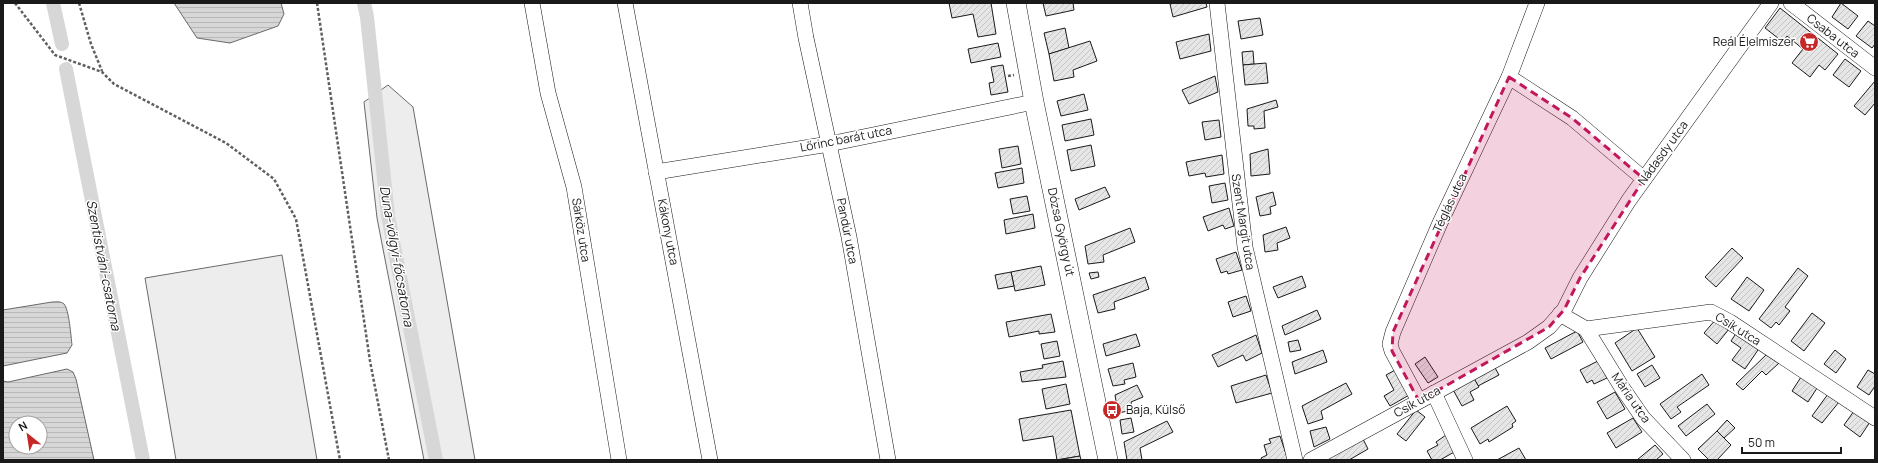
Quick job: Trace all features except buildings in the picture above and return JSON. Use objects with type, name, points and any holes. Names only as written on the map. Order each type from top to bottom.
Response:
[{"type":"main road","name":"Dózsa György út","points":[[1016,3],[1034,102],[1108,460]]},
{"type":"street","name":"Sárköz utca","points":[[532,3],[548,93],[574,187],[619,460]]},
{"type":"street","name":"Kákony utca","points":[[625,3],[710,460]]},
{"type":"street","name":"Pandúr utca","points":[[800,3],[849,236],[888,460]]},
{"type":"street","name":"Szent Margit utca","points":[[1217,3],[1245,247],[1295,460]]},
{"type":"street","name":"Nádasdy utca","points":[[1562,312],[1580,278],[1644,179],[1771,3]]},
{"type":"street","name":"Csaba utca","points":[[1791,3],[1875,68]]},
{"type":"street","name":"Téglás utca","points":[[1419,401],[1392,351],[1390,344],[1393,332],[1440,223],[1509,77],[1532,5]]},
{"type":"street","points":[[1509,77],[1572,118],[1644,179]]},
{"type":"street","name":"Lőrinc barát utca","points":[[656,172],[829,144],[1034,102]]},
{"type":"street","points":[[1562,312],[1586,329]]},
{"type":"street","name":"Csík utca","points":[[1311,460],[1528,342],[1549,327],[1562,312]]},
{"type":"street","name":"Csík utca","points":[[1586,329],[1711,312],[1730,322],[1875,418]]},
{"type":"street","name":"Mária utca","points":[[1586,329],[1621,386],[1643,418],[1683,460]]},
{"type":"street","points":[[1434,393],[1465,460]]},
{"type":"path","points":[[16,3],[55,55],[102,72]]},
{"type":"path","points":[[79,3],[91,44],[102,72],[114,84],[226,143],[274,179],[296,220],[340,460]]},
{"type":"path","points":[[317,3],[370,361],[389,460]]},
{"type":"highlighted area","points":[[1509,77],[1572,118],[1644,179],[1580,278],[1564,310],[1549,327],[1419,401],[1392,351],[1393,332]]},
{"type":"shaded area","points":[[174,3],[281,3],[284,14],[278,26],[230,43],[197,38]]},
{"type":"shaded area","points":[[388,85],[413,107],[475,460],[424,460],[377,218],[364,102]]},
{"type":"shaded area","points":[[282,255],[317,460],[176,460],[145,278]]},
{"type":"shaded area","points":[[52,302],[63,303],[66,307],[70,323],[72,345],[67,353],[3,366],[3,310]]},
{"type":"shaded area","points":[[67,369],[73,372],[76,379],[94,460],[3,460],[3,381],[8,382]]},
{"type":"waterway","name":"Szentistváni-csatorna","points":[[53,3],[62,44]]},
{"type":"waterway","name":"Duna-völgyi-főcsatorna","points":[[364,3],[367,17],[388,216],[436,460]]},
{"type":"waterway","name":"Szentistváni-csatorna","points":[[66,69],[143,460]]},
{"type":"place","name":"Reál Élelmiszer","points":[[1809,42]]},
{"type":"place","name":"Baja, Külső","points":[[1112,410]]}]
